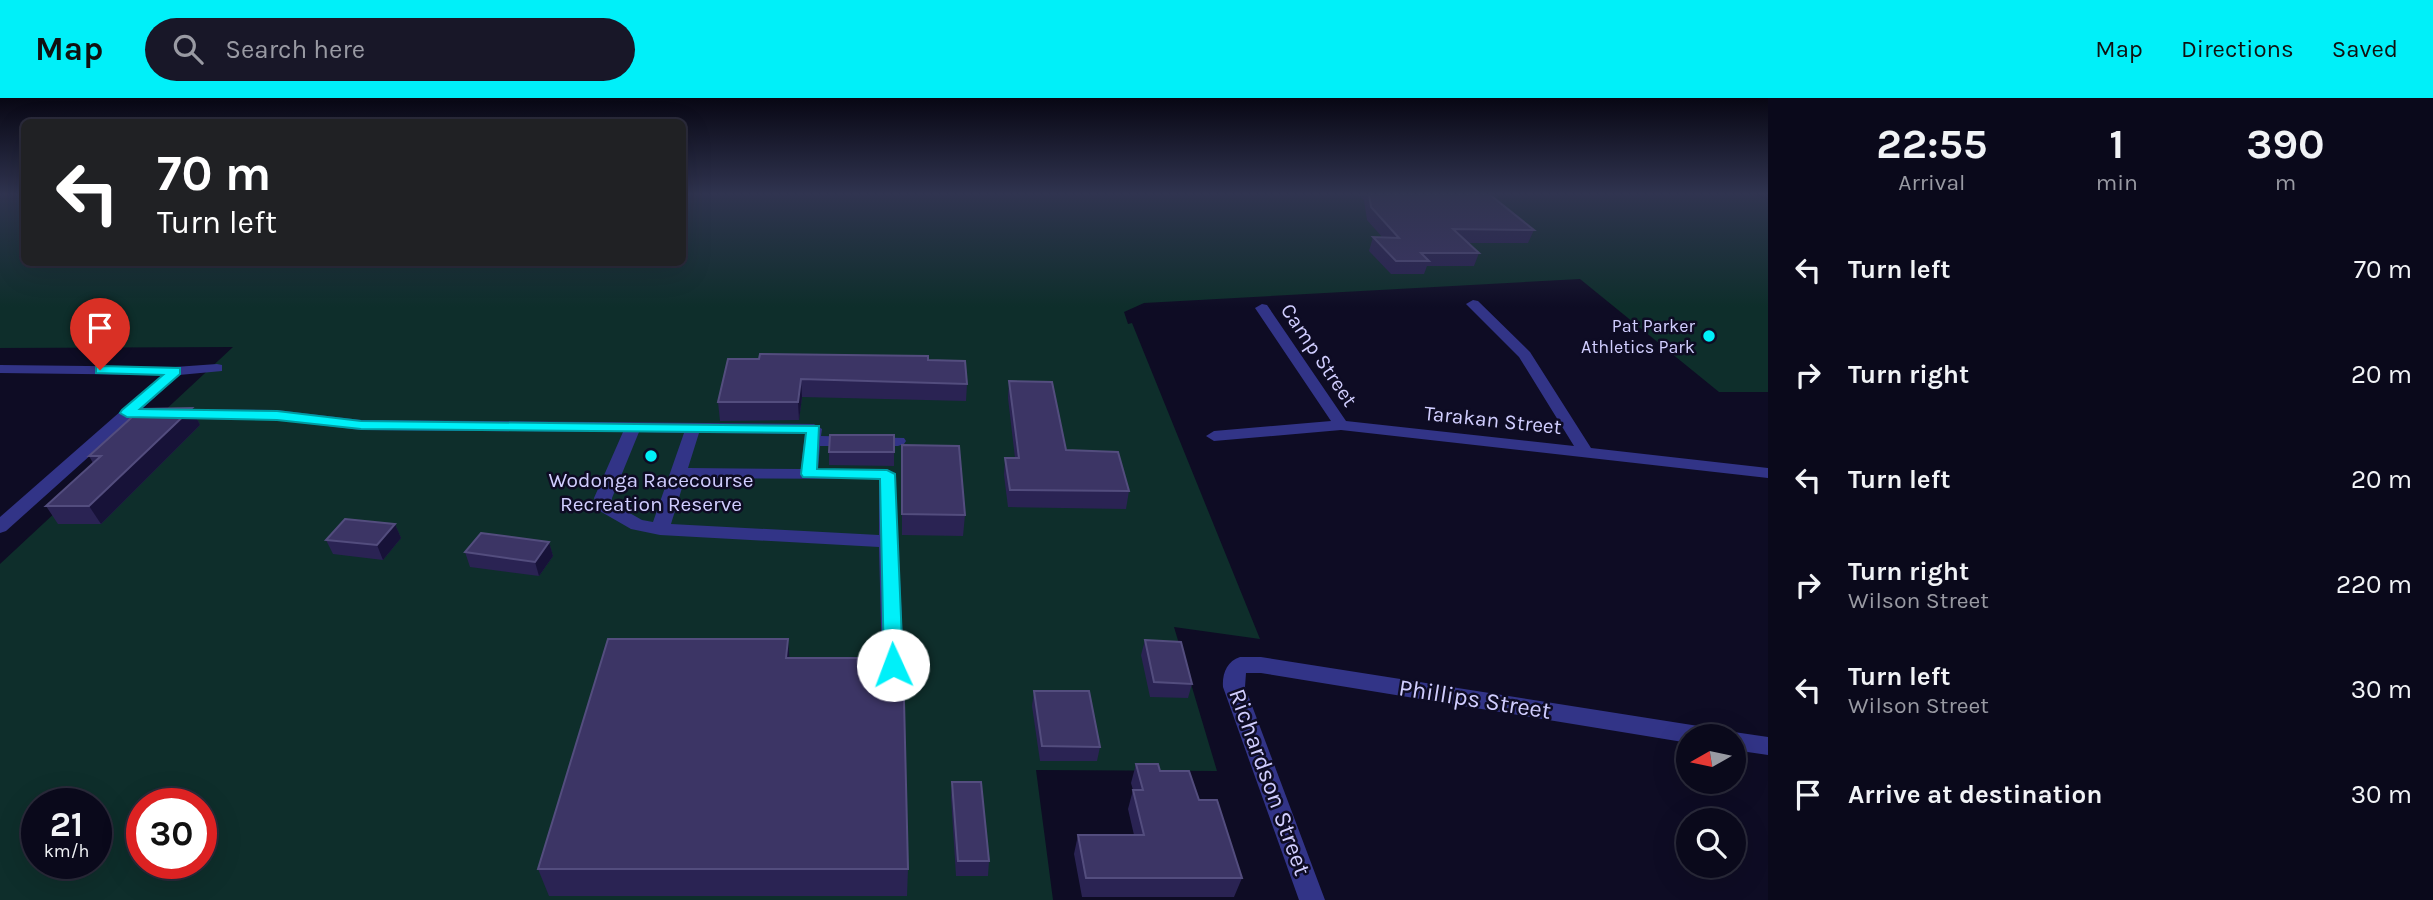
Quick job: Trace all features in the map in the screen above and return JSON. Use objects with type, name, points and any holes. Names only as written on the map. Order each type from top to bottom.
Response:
[{"type":"street","points":[[1473,304],[1525,355],[1585,451]]},
{"type":"street","name":"Camp Street","points":[[1262,308],[1341,425]]},
{"type":"street","points":[[0,369],[175,371],[217,368]]},
{"type":"street","points":[[0,527],[175,371]]},
{"type":"street","points":[[127,413],[277,415],[361,425],[814,429],[809,474]]},
{"type":"street","name":"Tarakan Street","points":[[1214,436],[1341,425],[1768,473]]},
{"type":"street","points":[[633,427],[607,486],[604,506],[637,525],[660,529],[888,542]]},
{"type":"street","points":[[660,529],[693,428]]},
{"type":"street","points":[[813,441],[898,441]]},
{"type":"street","points":[[678,473],[887,474],[893,665]]},
{"type":"street","name":"Phillips Street","points":[[1240,665],[1261,665],[1676,731]]},
{"type":"street","name":"Richardson Street","points":[[1240,665],[1233,676],[1234,687],[1312,900]]},
{"type":"street","points":[[1746,743],[1768,746]]},
{"type":"green space","name":"Wodonga Racecourse Recreation Reserve","points":[[0,231],[21,231],[21,266],[686,266],[686,231],[1768,231],[1768,392],[1719,392],[1580,279],[1144,303],[1124,312],[1128,324],[1132,323],[1260,639],[1174,627],[1217,771],[1036,770],[1053,900],[0,900],[0,564],[233,347],[0,348]]},
{"type":"building","points":[[1393,231],[1456,231],[1479,253],[1421,253],[1429,261],[1396,261],[1373,237],[1399,238]]},
{"type":"building","points":[[760,354],[928,356],[928,360],[965,361],[967,384],[801,379],[798,402],[718,402],[728,359],[759,359]]},
{"type":"building","points":[[1009,381],[1052,382],[1066,450],[1118,452],[1129,491],[1010,490],[1005,458],[1019,458]]},
{"type":"building","points":[[192,408],[89,506],[46,506],[101,456],[89,456],[141,409]]},
{"type":"building","points":[[830,435],[894,435],[894,452],[829,452]]},
{"type":"building","points":[[902,445],[959,446],[965,515],[902,514]]},
{"type":"building","points":[[345,519],[395,524],[377,545],[326,540]]},
{"type":"building","points":[[481,533],[549,542],[535,562],[465,552]]},
{"type":"building","points":[[608,639],[788,639],[786,658],[903,658],[908,869],[538,869]]},
{"type":"building","points":[[1145,640],[1181,642],[1192,684],[1154,682]]},
{"type":"building","points":[[1034,691],[1089,691],[1100,747],[1042,746]]},
{"type":"building","points":[[1136,764],[1158,764],[1160,771],[1189,771],[1199,800],[1217,800],[1242,878],[1086,878],[1078,835],[1144,835],[1133,790],[1143,790]]},
{"type":"building","points":[[952,782],[981,782],[989,861],[958,861]]},
{"type":"place","name":"Pat Parker Athletics Park","points":[[1709,336]]},
{"type":"place","name":"Wodonga Racecourse Recreation Reserve","points":[[651,456]]},
{"type":"route","points":[[100,370],[175,371],[127,413],[277,415],[317,422],[361,425],[814,429],[809,474],[887,474],[893,665]]}]
